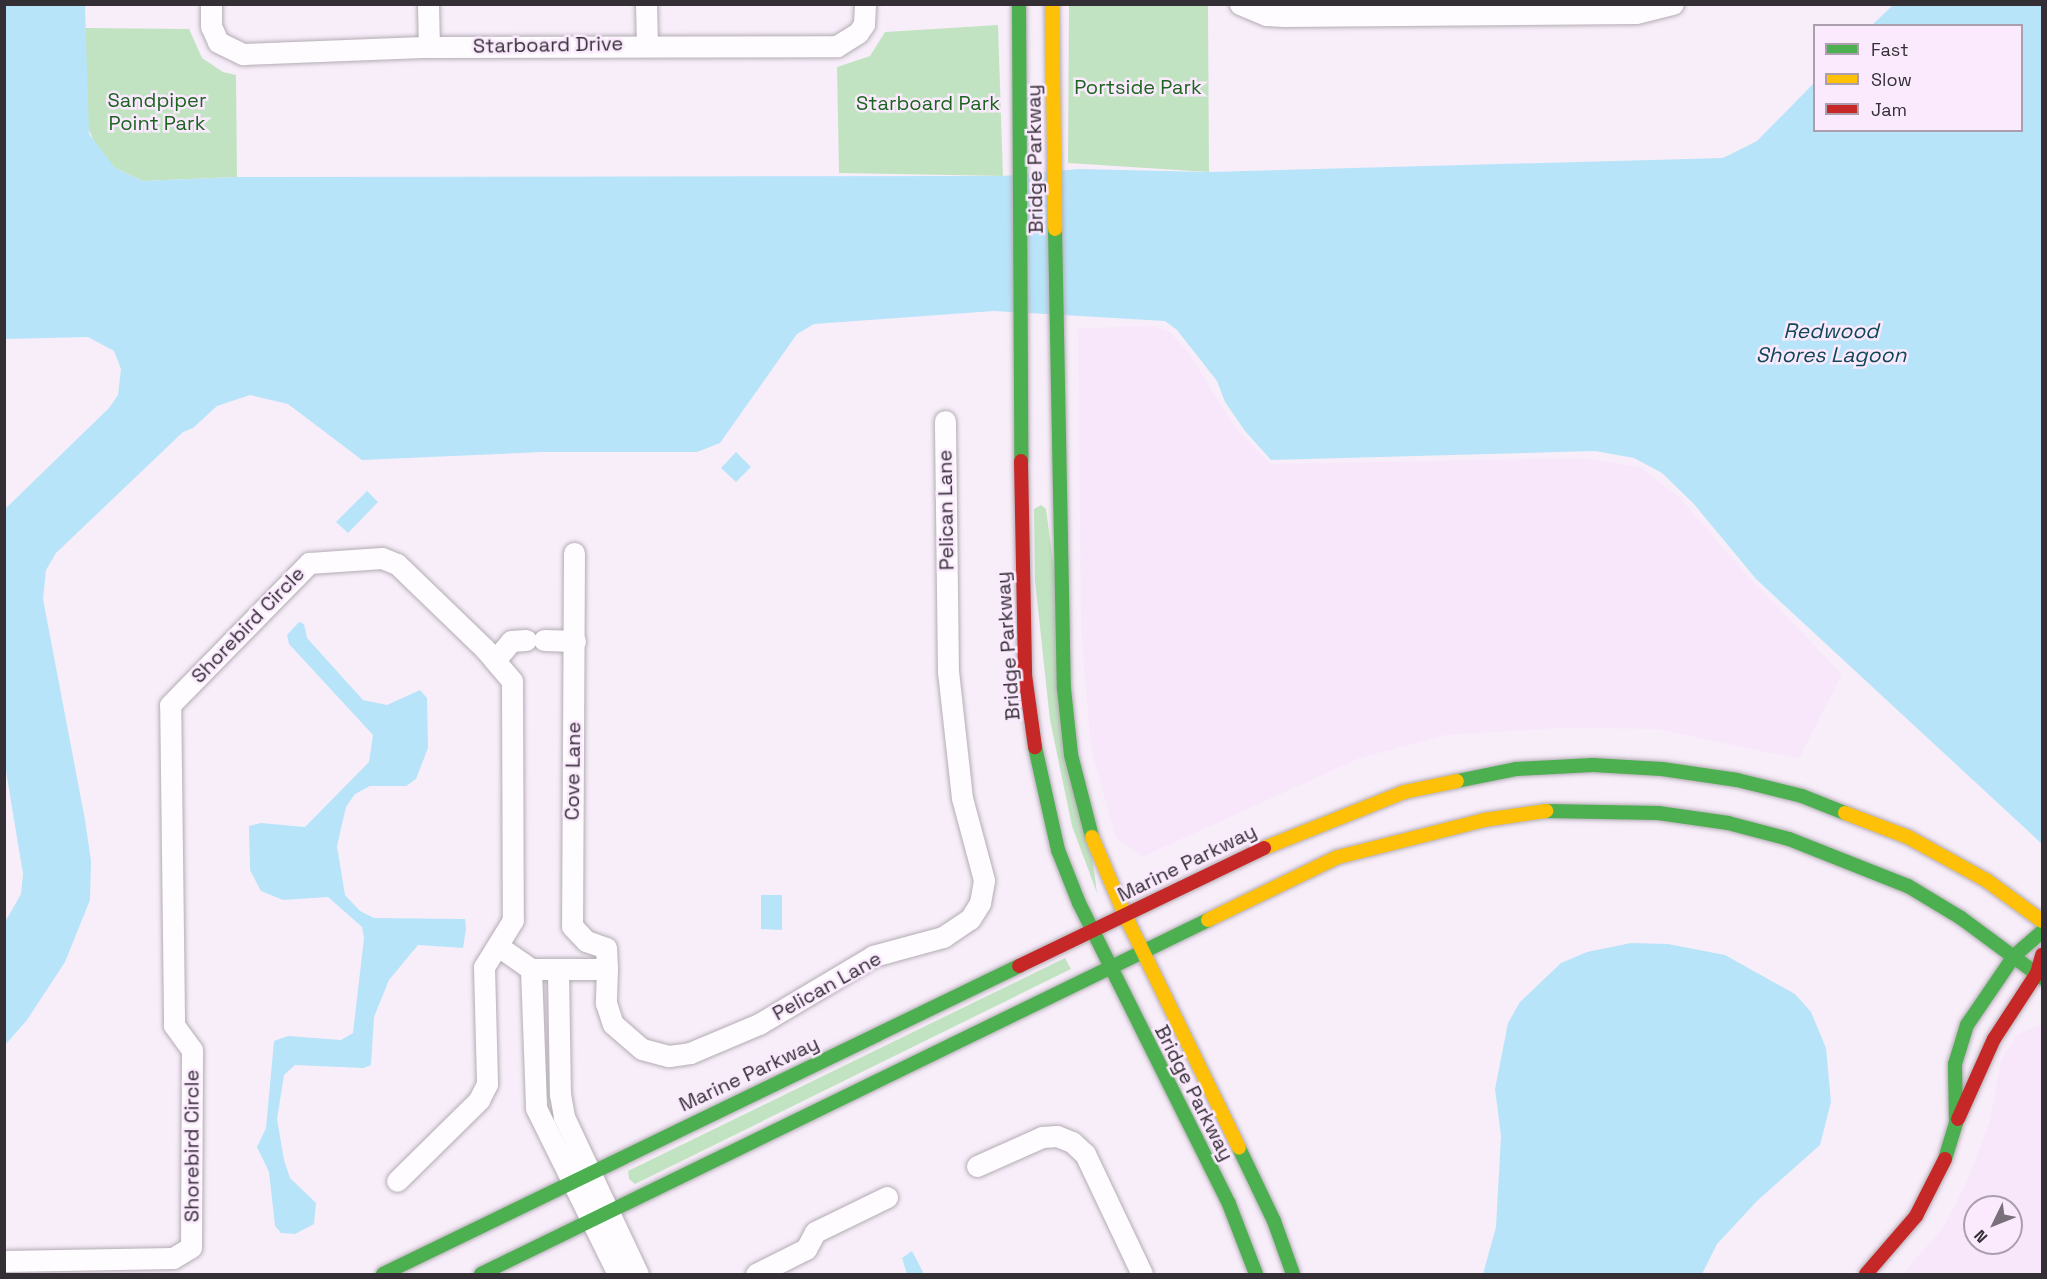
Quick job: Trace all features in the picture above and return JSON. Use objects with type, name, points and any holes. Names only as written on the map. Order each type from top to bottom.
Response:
[{"type":"main road","name":"Bridge Parkway","points":[[1018,4],[1020,501],[1025,675],[1037,757],[1058,850],[1091,930],[1229,1204],[1256,1275]]},
{"type":"main road","name":"Bridge Parkway","points":[[1052,4],[1059,501],[1064,688],[1071,755],[1091,833],[1125,915],[1274,1221],[1288,1273]]},
{"type":"main road","name":"Marine Parkway","points":[[383,1275],[580,1177],[1273,843],[1404,792],[1516,769],[1593,765],[1662,769],[1737,780],[1865,818],[1986,880],[2043,921]]},
{"type":"main road","points":[[481,1275],[598,1215],[1318,866],[1369,847],[1519,814],[1593,809],[1728,823],[1849,859],[1908,886],[2014,956],[2040,976]]},
{"type":"main road","points":[[1866,1275],[1916,1216],[1952,1148],[1956,1123],[1954,1064],[1967,1025],[2014,956],[2043,932]]},
{"type":"main road","points":[[1956,1123],[1994,1039],[2040,976],[2043,952]]},
{"type":"street","name":"Starboard Drive","points":[[211,4],[211,26],[218,42],[243,54],[429,46],[647,44],[837,46],[858,33],[866,9]]},
{"type":"street","points":[[428,4],[429,46]]},
{"type":"street","points":[[646,4],[647,44]]},
{"type":"street","points":[[1240,4],[1266,15],[1284,16],[1636,14],[1673,4]]},
{"type":"street","name":"Pelican Lane","points":[[607,969],[608,1015],[620,1032],[652,1053],[682,1055],[759,1024],[873,956],[943,937],[970,919],[980,903],[984,880],[962,798],[948,672],[945,421]]},
{"type":"street","name":"Cove Lane","points":[[574,553],[572,926],[586,941],[606,948],[607,969]]},
{"type":"street","name":"Shorebird Circle","points":[[4,1261],[173,1258],[191,1247],[192,1050],[174,1017],[170,705],[309,563],[382,558],[397,564],[496,659],[512,681],[513,920],[484,967],[488,1084],[484,1092],[397,1181]]},
{"type":"street","points":[[496,659],[511,641],[575,641]]},
{"type":"street","points":[[498,946],[531,969],[607,969]]},
{"type":"street","points":[[531,969],[534,1095],[541,1122],[580,1177],[598,1215],[618,1275]]},
{"type":"street","points":[[558,970],[560,1094],[580,1177]]},
{"type":"street","points":[[977,1166],[1042,1137],[1072,1142],[1085,1154],[1142,1275]]},
{"type":"street","points":[[756,1275],[806,1249],[815,1232],[886,1197]]},
{"type":"street","points":[[598,1215],[638,1275]]},
{"type":"shaded area","points":[[1151,326],[1169,331],[1189,353],[1235,427],[1270,464],[1581,458],[1640,467],[1681,499],[1744,572],[1842,674],[1799,759],[1657,729],[1560,728],[1446,735],[1360,758],[1142,857],[1116,838],[1091,749],[1081,631],[1078,328]]},
{"type":"shaded area","points":[[2042,1024],[2042,1274],[1902,1274],[1943,1228],[1968,1179],[1990,1120],[2001,1061],[2017,1034]]},
{"type":"green space","name":"Portside Park","points":[[1069,5],[1208,5],[1209,172],[1068,163]]},
{"type":"green space","name":"Starboard Park","points":[[998,25],[1003,176],[839,173],[837,67],[870,56],[885,32]]},
{"type":"green space","name":"Sandpiper Point Park","points":[[85,28],[189,29],[202,58],[223,72],[236,75],[237,177],[143,181],[115,168],[98,150],[87,126]]},
{"type":"green space","points":[[1041,505],[1046,509],[1097,893],[1072,826],[1050,720],[1035,581],[1034,509]]},
{"type":"green space","points":[[1065,958],[1071,969],[635,1184],[629,1179],[628,1171]]},
{"type":"water","name":"Redwood Shores Lagoon","points":[[5,5],[85,5],[89,134],[115,168],[143,181],[237,177],[1003,176],[1079,169],[1209,172],[1723,158],[1757,141],[1813,84],[1813,132],[2023,132],[2023,24],[1873,24],[1893,5],[2042,5],[2042,844],[1756,579],[1693,503],[1662,473],[1634,458],[1595,451],[1271,460],[1245,431],[1225,402],[1217,381],[1177,330],[1165,321],[994,311],[814,324],[797,334],[720,443],[697,452],[542,452],[362,460],[288,404],[250,395],[217,406],[193,428],[183,432],[56,553],[46,570],[43,599],[85,820],[91,861],[90,900],[65,962],[27,1020],[5,1045],[5,922],[21,894],[23,874],[5,765],[5,509],[109,408],[118,395],[121,369],[114,351],[88,337],[5,339]]},
{"type":"water","points":[[736,452],[751,467],[736,482],[721,468]]},
{"type":"water","points":[[367,491],[378,502],[348,533],[336,522]]},
{"type":"water","points":[[299,622],[304,624],[307,638],[363,700],[387,705],[420,690],[427,698],[428,748],[416,779],[406,786],[370,786],[355,794],[346,807],[337,846],[345,895],[360,911],[374,918],[465,919],[466,929],[463,948],[418,945],[389,980],[374,1017],[371,1065],[363,1068],[295,1065],[284,1075],[277,1119],[284,1160],[290,1178],[316,1203],[314,1224],[295,1234],[281,1233],[275,1226],[269,1172],[257,1147],[266,1128],[274,1041],[288,1036],[341,1040],[353,1033],[364,938],[362,927],[328,897],[283,900],[261,891],[250,870],[249,826],[261,823],[305,827],[369,762],[373,735],[289,644],[287,635]]},
{"type":"water","points":[[761,895],[782,895],[782,930],[761,929]]},
{"type":"water","points":[[1631,943],[1668,944],[1725,955],[1795,994],[1811,1012],[1826,1048],[1831,1102],[1820,1145],[1758,1200],[1717,1244],[1702,1274],[1483,1274],[1496,1227],[1501,1136],[1495,1089],[1508,1023],[1520,1002],[1561,963],[1587,952]]},
{"type":"water","points":[[912,1251],[924,1274],[907,1274],[902,1258]]},
{"type":"traffic: fast","points":[[1019,4],[1021,461]]},
{"type":"traffic: fast","points":[[1055,229],[1064,689],[1071,755],[1092,837]]},
{"type":"traffic: fast","points":[[1035,747],[1058,850],[1079,903],[1229,1204],[1256,1274]]},
{"type":"traffic: fast","points":[[1457,781],[1516,769],[1593,765],[1662,769],[1737,780],[1802,796],[1845,813]]},
{"type":"traffic: fast","points":[[1546,811],[1658,813],[1728,823],[1789,839],[1908,886],[1961,918],[2042,978]]},
{"type":"traffic: fast","points":[[481,1274],[1208,920]]},
{"type":"traffic: fast","points":[[1945,1159],[1956,1123],[1955,1064],[1967,1025],[2014,956],[2042,932]]},
{"type":"traffic: fast","points":[[383,1274],[1019,966]]},
{"type":"traffic: fast","points":[[1239,1148],[1274,1221],[1293,1274]]},
{"type":"traffic: slow","points":[[1052,4],[1055,229]]},
{"type":"traffic: slow","points":[[1264,848],[1404,792],[1457,781]]},
{"type":"traffic: slow","points":[[1208,920],[1338,857],[1484,820],[1546,811]]},
{"type":"traffic: slow","points":[[1845,813],[1908,837],[1986,880],[2042,921]]},
{"type":"traffic: slow","points":[[1092,837],[1125,915],[1239,1148]]},
{"type":"traffic: jam","points":[[1021,461],[1025,675],[1035,747]]},
{"type":"traffic: jam","points":[[1019,966],[1264,848]]},
{"type":"traffic: jam","points":[[1958,1119],[1994,1039],[2037,973],[2042,955]]},
{"type":"traffic: jam","points":[[1866,1274],[1916,1216],[1945,1159]]}]
